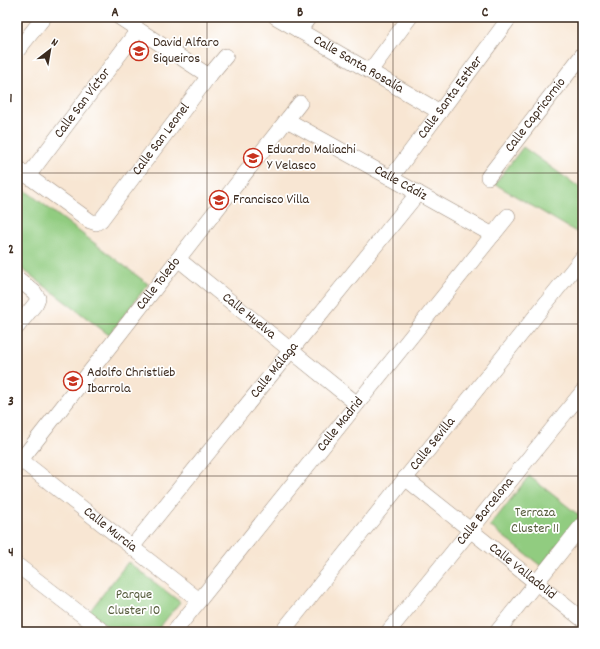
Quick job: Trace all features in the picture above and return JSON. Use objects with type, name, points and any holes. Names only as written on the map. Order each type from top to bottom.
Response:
[{"type":"street","points":[[17,51],[44,17]]},
{"type":"street","points":[[119,17],[209,76]]},
{"type":"street","name":"Calle Santa Rosalía","points":[[276,17],[440,112]]},
{"type":"street","points":[[299,31],[310,17]]},
{"type":"street","points":[[370,71],[410,17]]},
{"type":"street","name":"Calle Santa Esther","points":[[391,178],[510,17]]},
{"type":"street","name":"Calle San Víctor","points":[[22,172],[138,30]]},
{"type":"street","name":"Calle Capricornio","points":[[488,177],[583,54]]},
{"type":"street","name":"Calle San Leonel","points":[[22,172],[90,221],[96,223],[100,220],[209,76],[226,56]]},
{"type":"street","name":"Calle Toledo","points":[[19,462],[300,103]]},
{"type":"street","name":"Calle Cádiz","points":[[287,120],[493,235]]},
{"type":"street","name":"Calle Málaga","points":[[132,547],[418,193]]},
{"type":"street","name":"Calle Madrid","points":[[174,632],[508,216]]},
{"type":"street","name":"Calle Sevilla","points":[[282,632],[583,257]]},
{"type":"street","name":"Calle Huelva","points":[[178,259],[357,404]]},
{"type":"street","points":[[17,278],[34,292],[38,298],[36,303],[17,327]]},
{"type":"street","name":"Calle Barcelona","points":[[388,632],[583,391]]},
{"type":"street","name":"Calle Murcia","points":[[19,462],[132,547],[199,600]]},
{"type":"street","name":"Calle Valladolid","points":[[405,478],[583,620]]},
{"type":"street","points":[[497,632],[583,524]]},
{"type":"street","points":[[17,565],[104,632]]},
{"type":"green space","points":[[523,147],[583,190],[583,236],[495,184]]},
{"type":"green space","points":[[17,184],[148,284],[109,335],[17,265]]},
{"type":"green space","name":"Terraza Cluster 11","points":[[529,476],[580,516],[541,566],[490,526]]},
{"type":"green space","name":"Parque Cluster 10","points":[[128,562],[180,602],[156,632],[115,632],[89,612]]},
{"type":"place","name":"David Alfaro Siqueiros","points":[[139,51]]},
{"type":"place","name":"Eduardo Maliachi Y Velasco","points":[[253,158]]},
{"type":"place","name":"Francisco Villa","points":[[219,200]]},
{"type":"place","name":"Adolfo Christlieb Ibarrola","points":[[73,381]]}]
